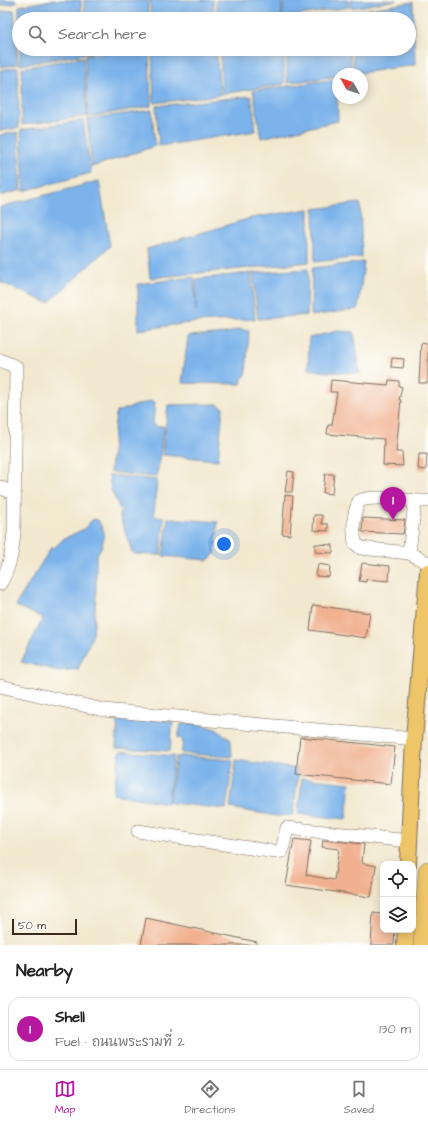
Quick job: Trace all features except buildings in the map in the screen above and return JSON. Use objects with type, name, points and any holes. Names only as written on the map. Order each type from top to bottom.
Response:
[{"type":"highway","points":[[423,945],[428,871]]},
{"type":"main road","points":[[408,861],[414,739],[428,574]]},
{"type":"main road","points":[[405,945],[406,933]]},
{"type":"street","points":[[0,360],[16,367],[14,494],[11,559],[8,571],[0,584]]},
{"type":"street","points":[[0,487],[14,494]]},
{"type":"street","points":[[428,501],[414,502],[367,498],[359,502],[355,510],[355,543],[361,548],[409,553],[428,563]]},
{"type":"street","points":[[409,553],[414,502]]},
{"type":"street","points":[[0,686],[104,710],[414,739]]},
{"type":"street","points":[[138,831],[276,852],[282,851],[288,828],[409,842]]},
{"type":"water","points":[[0,0],[16,0],[16,3],[0,6]]},
{"type":"water","points":[[52,0],[81,0],[82,12],[19,12],[19,6]]},
{"type":"water","points":[[84,0],[148,0],[148,12],[85,12]]},
{"type":"water","points":[[150,0],[213,0],[214,12],[151,12]]},
{"type":"water","points":[[216,0],[281,0],[282,12],[217,12]]},
{"type":"water","points":[[283,0],[348,0],[349,7],[319,12],[283,12]]},
{"type":"water","points":[[351,0],[397,0],[351,8]]},
{"type":"water","points":[[413,2],[413,12],[352,12]]},
{"type":"water","points":[[14,10],[14,12],[12,12],[12,56],[17,56],[18,64],[0,67],[0,12]]},
{"type":"water","points":[[20,56],[72,56],[20,65]]},
{"type":"water","points":[[85,56],[149,56],[151,106],[88,117]]},
{"type":"water","points":[[152,56],[217,56],[220,95],[154,103]]},
{"type":"water","points":[[220,56],[284,56],[284,84],[222,94]]},
{"type":"water","points":[[287,56],[350,56],[351,68],[332,68],[332,77],[287,83]]},
{"type":"water","points":[[353,56],[415,56],[415,65],[368,72],[368,68],[353,68]]},
{"type":"water","points":[[83,57],[87,116],[22,125],[22,68]]},
{"type":"water","points":[[18,67],[19,128],[0,131],[0,70]]},
{"type":"water","points":[[332,80],[332,104],[338,104],[338,121],[261,138],[253,91]]},
{"type":"water","points":[[251,96],[256,131],[159,146],[156,106]]},
{"type":"water","points":[[152,110],[155,146],[92,167],[87,119]]},
{"type":"water","points":[[83,120],[91,173],[24,191],[21,130]]},
{"type":"water","points":[[18,132],[21,190],[0,196],[0,135]]},
{"type":"water","points":[[99,181],[110,246],[48,303],[0,282],[0,207]]},
{"type":"water","points":[[360,203],[362,257],[315,262],[314,209]]},
{"type":"water","points":[[309,209],[309,262],[150,278],[147,249],[251,218]]},
{"type":"water","points":[[364,262],[358,309],[311,316],[312,268]]},
{"type":"water","points":[[308,269],[307,315],[258,319],[253,273]]},
{"type":"water","points":[[251,273],[255,319],[196,322],[138,330],[138,284],[194,277],[196,311],[196,279]]},
{"type":"water","points":[[239,329],[249,331],[246,375],[242,379],[241,384],[182,383],[188,336],[228,333]]},
{"type":"water","points":[[337,331],[354,332],[360,373],[327,372],[308,369],[309,338]]},
{"type":"water","points":[[150,401],[155,402],[153,424],[157,427],[164,426],[157,475],[155,477],[110,472],[116,412]]},
{"type":"water","points":[[217,404],[223,407],[218,460],[162,455],[168,405]]},
{"type":"water","points":[[109,475],[157,480],[154,514],[156,517],[164,517],[161,555],[135,554],[132,552],[119,514],[123,509],[120,509],[111,490]]},
{"type":"water","points":[[168,518],[218,522],[215,554],[208,560],[163,556]]},
{"type":"water","points":[[93,519],[98,520],[104,532],[102,546],[96,556],[96,598],[93,634],[78,669],[59,671],[21,662],[43,618],[16,606],[17,603],[52,546],[54,548],[63,539],[84,529]]},
{"type":"water","points":[[118,718],[173,721],[170,751],[116,748]]},
{"type":"water","points":[[196,723],[216,729],[231,740],[232,757],[181,753],[183,744],[182,739],[178,738],[181,724]]},
{"type":"water","points":[[120,751],[174,756],[168,803],[113,794]]},
{"type":"water","points":[[182,756],[233,760],[226,809],[172,803],[169,801],[176,757]]},
{"type":"water","points":[[236,760],[299,769],[293,815],[277,816],[230,808]]},
{"type":"water","points":[[302,778],[350,783],[346,819],[298,814]]},
{"type":"place","name":"Shell","points":[[393,520]]}]
